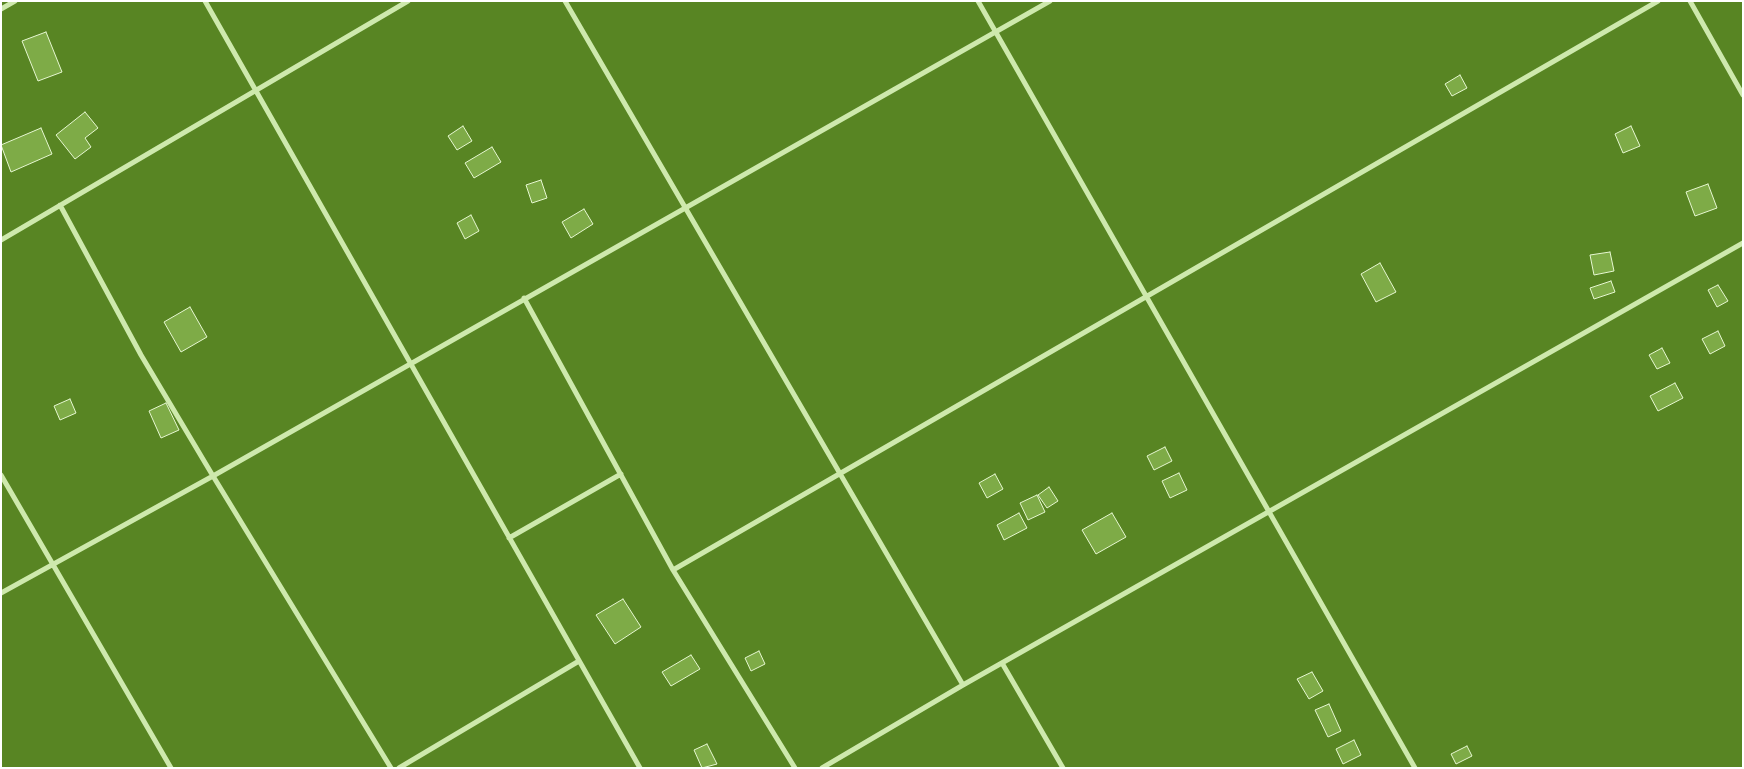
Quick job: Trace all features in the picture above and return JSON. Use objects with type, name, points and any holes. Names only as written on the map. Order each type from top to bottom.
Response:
[{"type":"street","points":[[1,9],[15,1]]},
{"type":"street","points":[[204,1],[640,768]]},
{"type":"street","points":[[1,240],[408,1]]},
{"type":"street","points":[[565,1],[842,474],[963,685]]},
{"type":"street","points":[[978,1],[1415,768]]},
{"type":"street","points":[[1,593],[213,476],[1050,1]]},
{"type":"street","points":[[673,570],[1658,1]]},
{"type":"street","points":[[1690,1],[1743,95]]},
{"type":"street","points":[[60,205],[141,355],[391,768]]},
{"type":"street","points":[[822,768],[963,685],[1743,243]]},
{"type":"street","points":[[524,298],[673,570],[795,768]]},
{"type":"street","points":[[509,538],[621,474]]},
{"type":"street","points":[[1,475],[171,768]]},
{"type":"street","points":[[399,768],[579,661]]},
{"type":"street","points":[[1002,663],[1063,768]]},
{"type":"building","points":[[46,32],[62,72],[38,81],[22,41]]},
{"type":"building","points":[[1460,75],[1467,88],[1452,96],[1445,84]]},
{"type":"building","points":[[85,112],[98,128],[85,138],[91,147],[75,159],[56,135]]},
{"type":"building","points":[[463,126],[472,141],[457,150],[448,136]]},
{"type":"building","points":[[1631,126],[1640,146],[1623,153],[1615,134]]},
{"type":"building","points":[[41,128],[52,154],[11,172],[1,145]]},
{"type":"building","points":[[492,147],[501,162],[474,178],[465,163]]},
{"type":"building","points":[[541,180],[547,198],[532,203],[526,185]]},
{"type":"building","points":[[1708,184],[1717,208],[1695,216],[1686,192]]},
{"type":"building","points":[[584,209],[593,224],[571,238],[562,222]]},
{"type":"building","points":[[471,215],[479,231],[465,239],[457,223]]},
{"type":"building","points":[[1610,252],[1614,271],[1594,275],[1590,255]]},
{"type":"building","points":[[1380,263],[1396,292],[1376,302],[1361,274]]},
{"type":"building","points":[[1611,281],[1615,292],[1594,299],[1590,288]]},
{"type":"building","points":[[1718,285],[1728,301],[1717,307],[1708,290]]},
{"type":"building","points":[[190,307],[207,337],[181,352],[164,322]]},
{"type":"building","points":[[1718,331],[1725,346],[1710,354],[1702,339]]},
{"type":"building","points":[[1662,348],[1670,363],[1657,369],[1649,355]]},
{"type":"building","points":[[1675,383],[1683,398],[1658,411],[1650,396]]},
{"type":"building","points":[[70,399],[76,413],[60,420],[54,406]]},
{"type":"building","points":[[166,403],[179,430],[161,438],[149,411]]},
{"type":"building","points":[[1165,447],[1172,461],[1154,470],[1147,456]]},
{"type":"building","points":[[1179,473],[1187,490],[1170,498],[1162,481]]},
{"type":"building","points":[[995,474],[1003,489],[987,498],[979,483]]},
{"type":"building","points":[[1049,487],[1058,501],[1047,508],[1038,495]]},
{"type":"building","points":[[1037,495],[1045,512],[1028,520],[1020,503]]},
{"type":"building","points":[[1019,513],[1027,528],[1004,540],[997,525]]},
{"type":"building","points":[[1112,513],[1126,537],[1096,554],[1082,530]]},
{"type":"building","points":[[623,599],[641,627],[615,644],[596,615]]},
{"type":"building","points":[[759,651],[765,664],[751,671],[745,658]]},
{"type":"building","points":[[691,655],[700,669],[671,686],[662,672]]},
{"type":"building","points":[[1312,672],[1323,691],[1309,699],[1297,679]]},
{"type":"building","points":[[1329,704],[1341,731],[1328,737],[1315,710]]},
{"type":"building","points":[[1354,740],[1361,755],[1343,764],[1336,749]]},
{"type":"building","points":[[707,744],[717,764],[702,768],[694,750]]},
{"type":"building","points":[[1467,746],[1472,756],[1456,764],[1451,754]]}]
